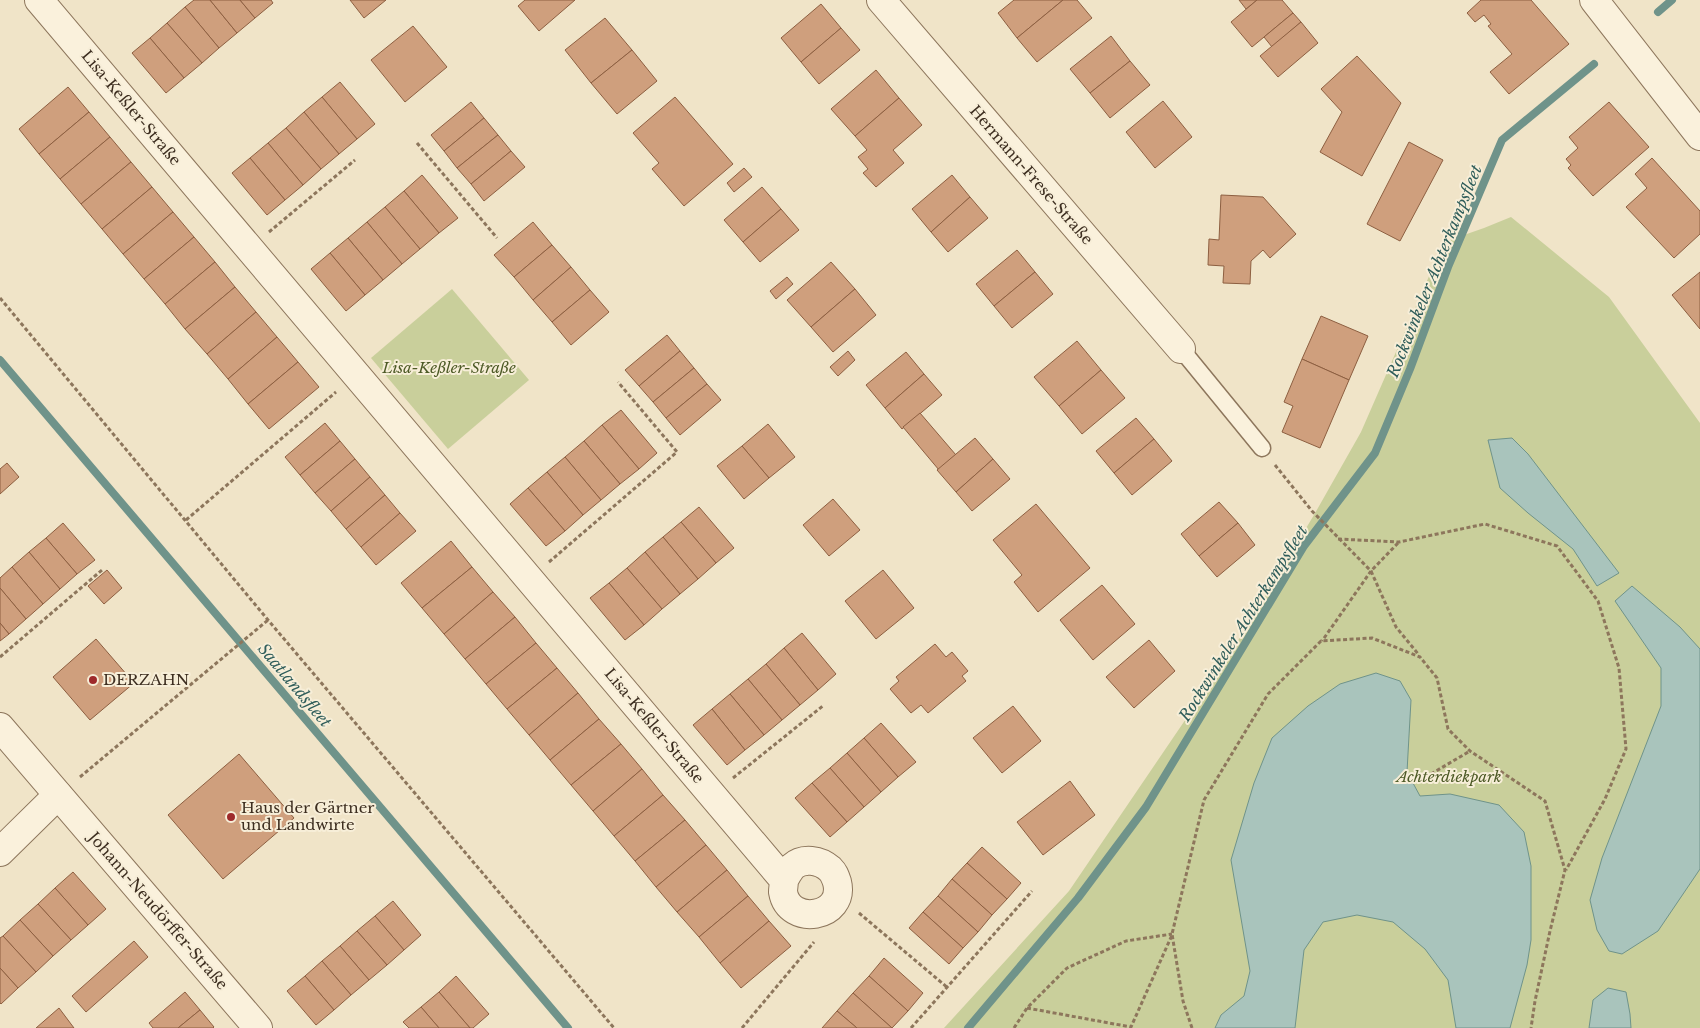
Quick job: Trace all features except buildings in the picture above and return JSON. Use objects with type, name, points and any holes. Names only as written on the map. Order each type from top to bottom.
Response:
[{"type":"street","name":"Lisa-Keßler-Straße","points":[[40,0],[784,880],[783,892],[788,903],[797,911],[808,915]]},
{"type":"street","name":"Hermann-Frese-Straße","points":[[881,0],[1182,349]]},
{"type":"street","points":[[1594,0],[1700,136]]},
{"type":"street","name":"Johann-Neudörffer-Straße","points":[[0,727],[258,1028]]},
{"type":"street","points":[[0,852],[58,795]]},
{"type":"street","points":[[784,880],[792,867],[807,860],[823,863],[835,874],[838,889],[834,904],[822,913],[808,915]]},
{"type":"lane","points":[[1182,349],[1262,448]]},
{"type":"path","points":[[417,143],[497,238]]},
{"type":"path","points":[[250,249],[355,160]]},
{"type":"path","points":[[0,298],[268,620],[614,1028]]},
{"type":"path","points":[[186,520],[356,375]]},
{"type":"path","points":[[529,579],[677,452],[618,382]]},
{"type":"path","points":[[1262,448],[1312,511],[1371,571],[1396,627],[1437,678],[1448,729],[1470,751],[1545,801],[1565,870]]},
{"type":"path","points":[[1338,539],[1399,542],[1485,524],[1557,546],[1598,602],[1619,668],[1626,749],[1606,799],[1565,870],[1550,931],[1531,1028]]},
{"type":"path","points":[[1026,1008],[1131,1027],[1172,934],[1204,800],[1268,694],[1321,641],[1371,571],[1399,542]]},
{"type":"path","points":[[0,657],[102,570]]},
{"type":"path","points":[[58,795],[268,620]]},
{"type":"path","points":[[1321,641],[1372,638],[1420,656]]},
{"type":"path","points":[[712,795],[824,705]]},
{"type":"path","points":[[1431,774],[1470,751]]},
{"type":"path","points":[[911,1028],[1032,891]]},
{"type":"path","points":[[834,904],[849,905],[948,988]]},
{"type":"path","points":[[742,1028],[817,939],[808,915]]},
{"type":"path","points":[[1014,1028],[1026,1008],[1067,968],[1126,941],[1172,934]]},
{"type":"path","points":[[1172,934],[1184,1001],[1192,1028]]},
{"type":"green space","name":"Achterdiekpark","points":[[1511,217],[1609,297],[1700,423],[1700,1028],[944,1028],[1069,891],[1230,654],[1314,515],[1361,432],[1444,242]]},
{"type":"green space","name":"Lisa-Keßler-Straße","points":[[452,289],[529,380],[448,449],[371,358]]},
{"type":"water","points":[[1512,438],[1528,454],[1619,573],[1597,586],[1573,549],[1500,488],[1488,440]]},
{"type":"water","points":[[1632,586],[1680,627],[1700,649],[1700,869],[1658,931],[1622,954],[1609,951],[1597,930],[1590,900],[1602,858],[1661,706],[1661,668],[1615,601]]},
{"type":"water","points":[[1376,673],[1400,681],[1411,700],[1407,772],[1420,796],[1450,794],[1499,805],[1524,832],[1531,866],[1531,940],[1527,965],[1510,1028],[1456,1028],[1448,980],[1425,949],[1393,922],[1357,915],[1323,922],[1304,950],[1295,1028],[1215,1028],[1221,1015],[1244,996],[1250,971],[1231,860],[1254,783],[1272,738],[1308,706],[1340,684]]},
{"type":"water","points":[[1608,988],[1626,992],[1631,1028],[1589,1028],[1593,1000]]},
{"type":"waterway","name":"Rockwinkeler Achterkampsfleet","points":[[1658,12],[1672,0]]},
{"type":"waterway","name":"Rockwinkeler Achterkampsfleet","points":[[968,1028],[1078,898],[1146,807],[1304,546],[1375,453],[1410,369],[1448,267],[1502,140],[1594,64]]},
{"type":"waterway","name":"Saatlandsfleet","points":[[0,360],[568,1028]]},
{"type":"place","name":"DERZAHN","points":[[93,680]]},
{"type":"place","name":"Haus der Gärtner und Landwirte","points":[[231,817]]}]
